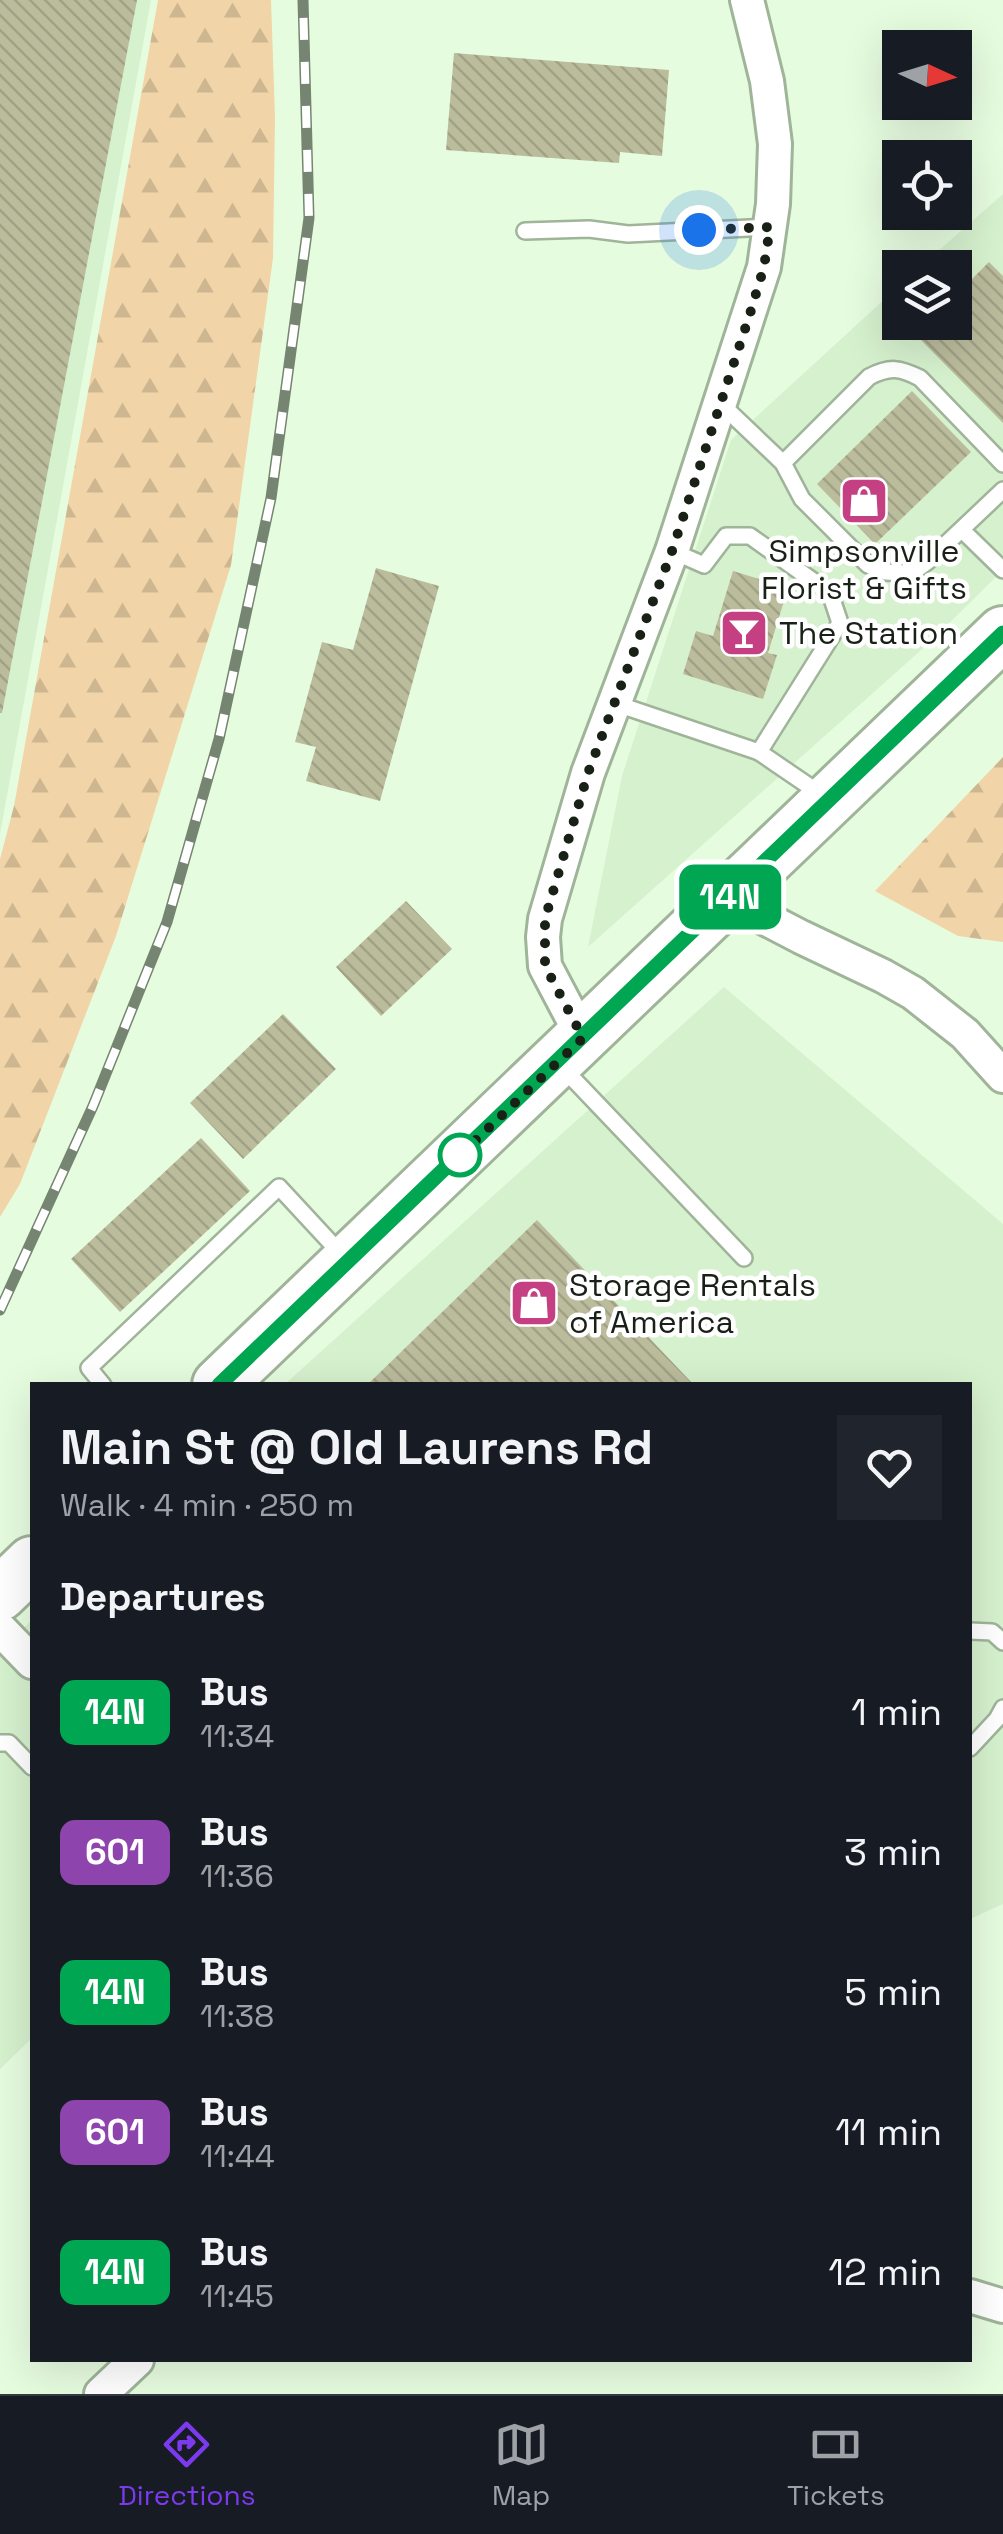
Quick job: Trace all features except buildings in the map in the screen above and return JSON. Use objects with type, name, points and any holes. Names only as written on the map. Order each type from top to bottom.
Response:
[{"type":"main road","points":[[236,1375],[348,1262],[1003,633]]},
{"type":"main road","points":[[0,1594],[30,1565]]},
{"type":"street","points":[[570,1050],[545,966],[545,919],[571,825],[672,551],[764,267],[773,204],[774,144],[754,3]]},
{"type":"street","points":[[728,899],[913,993],[965,1034],[1003,1076]]},
{"type":"street","points":[[0,1629],[30,1660]]},
{"type":"street","points":[[972,2297],[1003,2306]]},
{"type":"street","points":[[101,2394],[136,2362]]},
{"type":"lane","points":[[524,231],[589,228],[628,234],[770,227]]},
{"type":"lane","points":[[783,463],[869,376],[884,369],[904,370],[920,378],[1003,464]]},
{"type":"lane","points":[[720,403],[783,463],[802,499],[868,565],[886,572],[916,570],[928,562],[1003,490]]},
{"type":"lane","points":[[962,530],[1003,570]]},
{"type":"lane","points":[[672,551],[704,565],[726,536],[750,536],[830,594],[840,622],[759,752]]},
{"type":"lane","points":[[614,703],[759,752],[830,800]]},
{"type":"lane","points":[[570,1050],[744,1258]]},
{"type":"lane","points":[[101,1382],[89,1368],[278,1186],[348,1262]]},
{"type":"lane","points":[[972,1631],[992,1632],[1003,1642]]},
{"type":"lane","points":[[972,1746],[1003,1708]]},
{"type":"lane","points":[[0,1743],[9,1742],[30,1765]]},
{"type":"shaded area","points":[[0,0],[151,0],[0,834]]},
{"type":"shaded area","points":[[1003,194],[1003,570],[929,643],[588,947],[622,776],[731,440],[882,302],[882,340],[972,340],[972,250],[939,250],[962,230],[972,230],[972,221]]},
{"type":"shaded area","points":[[724,987],[1003,1224],[1003,1904],[972,1918],[972,1382],[287,1382]]},
{"type":"shaded area","points":[[30,1622],[30,2040],[0,2069],[0,1651]]},
{"type":"green space","points":[[158,0],[271,0],[275,117],[273,258],[231,565],[116,936],[20,1184],[0,1217],[0,859],[14,806]]},
{"type":"green space","points":[[1003,757],[1003,942],[958,936],[875,891]]},
{"type":"railway","points":[[0,1310],[93,1106],[167,922],[219,739],[271,498],[309,218],[303,0]]},
{"type":"bus line","name":"14N","points":[[222,1382],[1003,633]]},
{"type":"place","name":"Simpsonville Florist & Gifts","points":[[864,501]]},
{"type":"place","name":"The Station","points":[[744,633]]},
{"type":"place","name":"Storage Rentals of America","points":[[534,1303]]},
{"type":"route","points":[[460,1155],[455,1160],[583,1038],[545,966],[545,919],[588,773],[672,551],[749,317],[764,267],[770,227],[699,230]]}]
